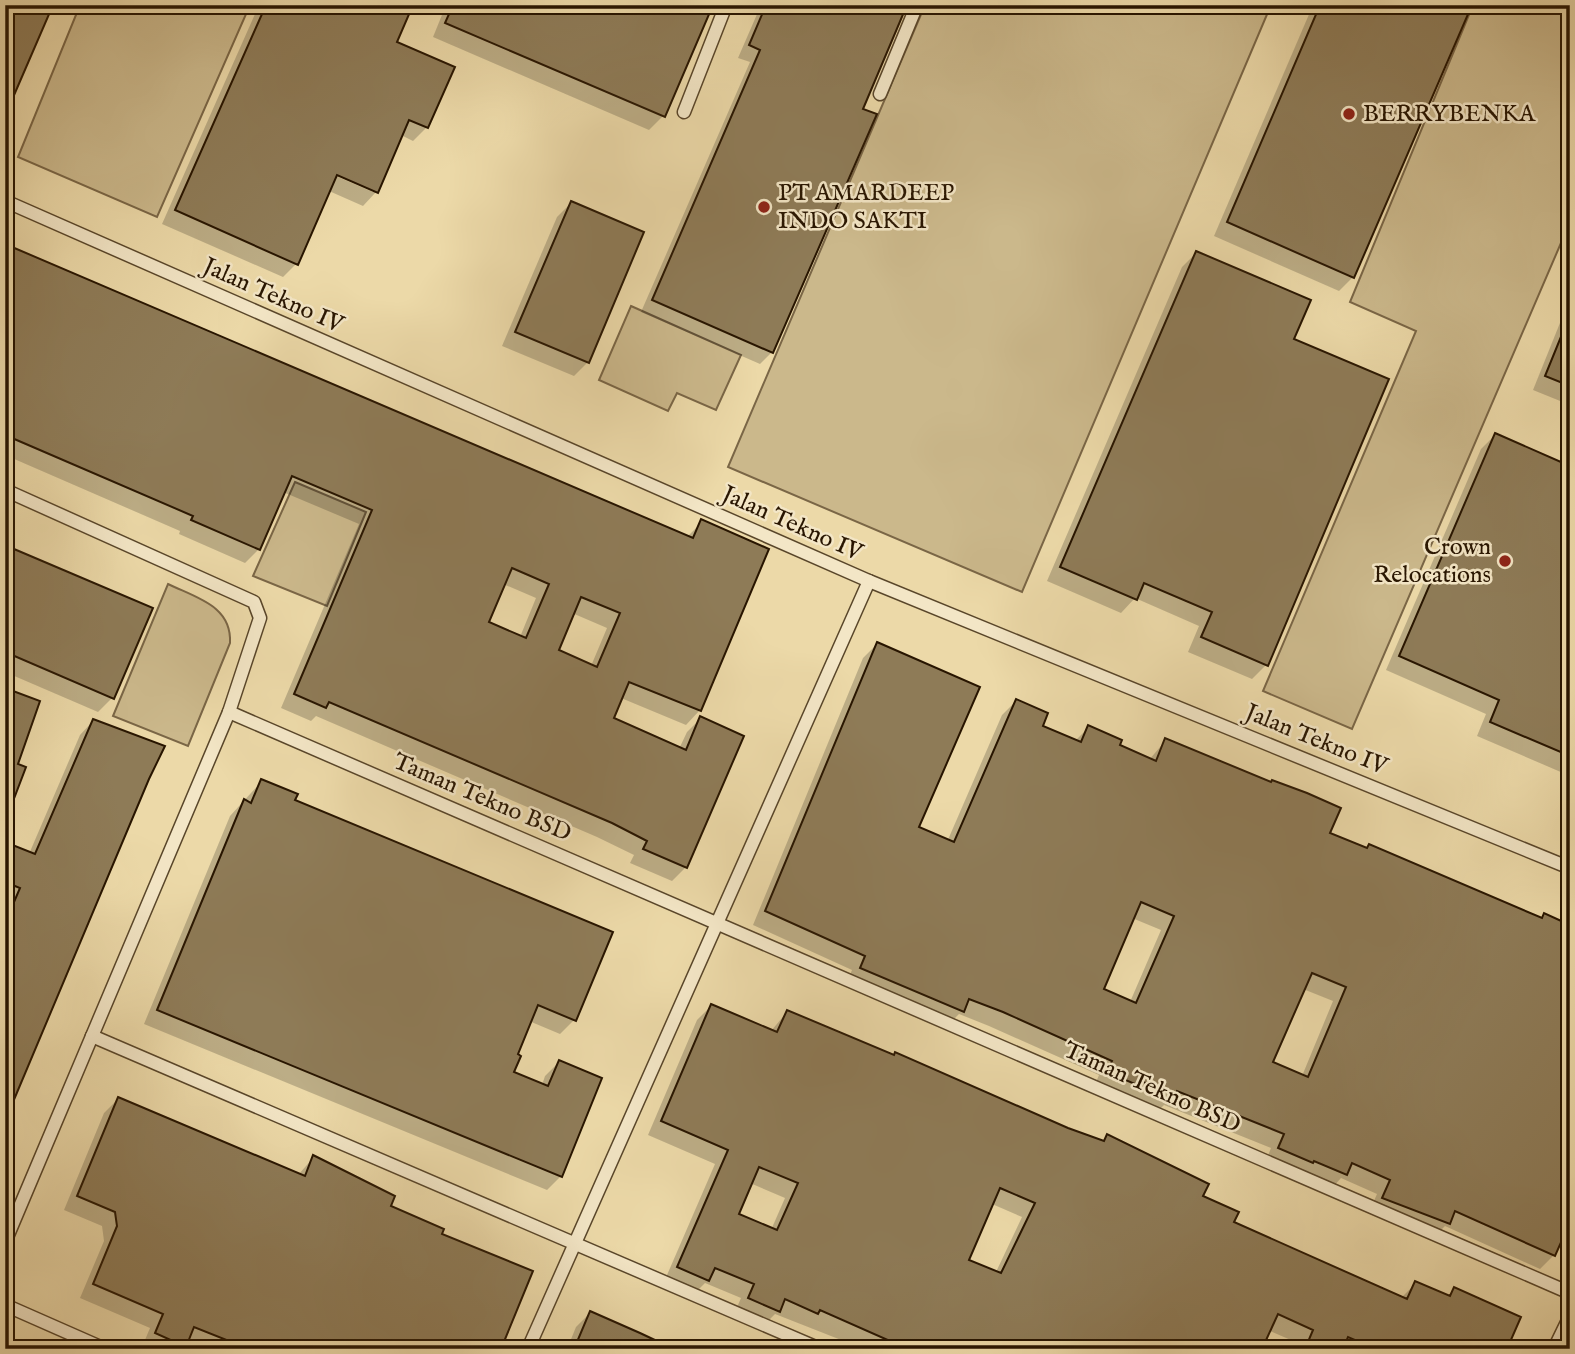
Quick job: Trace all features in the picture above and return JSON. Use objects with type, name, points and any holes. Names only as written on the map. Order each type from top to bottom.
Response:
[{"type":"lane","points":[[684,111],[726,5]]},
{"type":"lane","points":[[880,94],[917,5]]},
{"type":"lane","name":"Jalan Tekno IV","points":[[5,201],[869,581],[1570,868]]},
{"type":"lane","points":[[5,490],[254,602],[260,618],[229,712],[5,1242]]},
{"type":"lane","points":[[528,1349],[869,581]]},
{"type":"lane","name":"Taman Tekno BSD","points":[[229,712],[719,922],[1570,1293]]},
{"type":"lane","points":[[92,1036],[820,1349]]},
{"type":"lane","points":[[5,1306],[105,1349]]},
{"type":"lane","points":[[1554,1349],[1570,1316]]},
{"type":"shaded area","points":[[80,5],[250,5],[157,217],[18,157]]},
{"type":"shaded area","points":[[925,5],[1271,5],[1022,592],[728,467]]},
{"type":"shaded area","points":[[1473,5],[1570,5],[1570,222],[1352,729],[1263,691],[1416,331],[1350,302]]},
{"type":"shaded area","points":[[631,306],[741,355],[716,410],[677,393],[668,411],[599,380]]},
{"type":"shaded area","points":[[295,482],[366,512],[327,606],[253,576]]},
{"type":"shaded area","points":[[168,584],[211,605],[225,620],[229,630],[230,643],[188,746],[113,716]]},
{"type":"building","points":[[5,5],[53,5],[5,116]]},
{"type":"building","points":[[266,5],[413,5],[397,42],[455,67],[428,128],[409,120],[378,193],[337,175],[298,265],[175,210]]},
{"type":"building","points":[[453,5],[713,5],[665,117],[445,23]]},
{"type":"building","name":"PT AMARDEEP INDO SAKTI","points":[[766,5],[907,5],[863,109],[877,114],[773,353],[652,300],[760,50],[749,45]]},
{"type":"building","name":"BERRYBENKA","points":[[1320,5],[1472,5],[1354,278],[1227,222]]},
{"type":"building","points":[[571,201],[644,232],[589,363],[515,332]]},
{"type":"building","points":[[5,244],[693,538],[701,519],[769,549],[701,711],[629,682],[614,718],[686,750],[700,716],[744,736],[687,868],[643,849],[647,841],[612,823],[329,702],[326,708],[294,694],[372,510],[292,476],[260,550],[191,520],[193,516],[5,435]],"holes":[[[512,568],[549,584],[526,638],[489,622]],[[581,597],[620,613],[597,667],[559,650]]]},
{"type":"building","points":[[1196,251],[1311,300],[1294,339],[1389,379],[1268,666],[1201,637],[1212,612],[1144,583],[1137,600],[1060,567]]},
{"type":"building","points":[[1570,318],[1570,386],[1545,376]]},
{"type":"building","name":"Crown Relocations","points":[[1495,433],[1570,466],[1570,756],[1490,722],[1499,700],[1399,656]]},
{"type":"building","points":[[14,549],[153,608],[114,699],[12,655],[14,651],[5,647],[5,570]]},
{"type":"building","points":[[877,642],[980,687],[919,827],[954,842],[1016,699],[1048,713],[1043,726],[1081,742],[1088,725],[1122,740],[1120,745],[1156,761],[1165,738],[1341,808],[1330,833],[1367,848],[1369,844],[1542,918],[1544,913],[1570,925],[1570,1222],[1555,1256],[1455,1211],[1450,1224],[1382,1198],[1390,1180],[1352,1163],[1347,1175],[1278,1148],[1284,1134],[1177,1091],[1175,1096],[1139,1080],[1137,1085],[1107,1072],[1112,1061],[1003,1012],[969,999],[964,1012],[860,968],[865,956],[765,911]],"holes":[[[1141,902],[1174,916],[1136,1003],[1104,989]],[[1312,973],[1346,987],[1308,1077],[1273,1062]]]},
{"type":"building","points":[[5,688],[40,701],[18,764],[26,767],[7,817]]},
{"type":"building","points":[[93,719],[165,746],[5,1121],[5,923],[20,888],[5,882],[5,842],[35,854]]},
{"type":"building","points":[[261,779],[298,794],[295,800],[613,932],[576,1021],[538,1005],[518,1054],[521,1056],[514,1072],[548,1086],[559,1060],[602,1078],[562,1177],[157,1010],[244,799],[251,803]]},
{"type":"building","points":[[711,1004],[777,1032],[787,1010],[894,1055],[895,1052],[1068,1128],[1104,1141],[1107,1134],[1209,1184],[1203,1196],[1239,1212],[1234,1222],[1407,1299],[1415,1281],[1450,1296],[1454,1287],[1521,1317],[1507,1349],[1376,1349],[1348,1337],[1343,1349],[1305,1349],[1313,1330],[1278,1314],[1262,1349],[908,1349],[820,1310],[818,1314],[785,1299],[780,1312],[748,1298],[754,1284],[715,1268],[709,1281],[677,1267],[728,1150],[661,1121]],"holes":[[[759,1167],[798,1183],[777,1230],[739,1214]],[[1000,1188],[1035,1203],[1001,1273],[969,1260]]]},
{"type":"building","points":[[118,1097],[305,1176],[313,1155],[395,1196],[391,1206],[444,1229],[442,1234],[533,1271],[501,1349],[249,1349],[194,1327],[186,1347],[155,1333],[163,1314],[93,1284],[117,1226],[115,1212],[77,1196]]},
{"type":"building","points":[[590,1311],[640,1333],[674,1349],[574,1349]]},
{"type":"place","name":"BERRYBENKA","points":[[1349,114]]},
{"type":"place","name":"PT AMARDEEP INDO SAKTI","points":[[764,207]]},
{"type":"place","name":"Crown Relocations","points":[[1505,561]]}]
